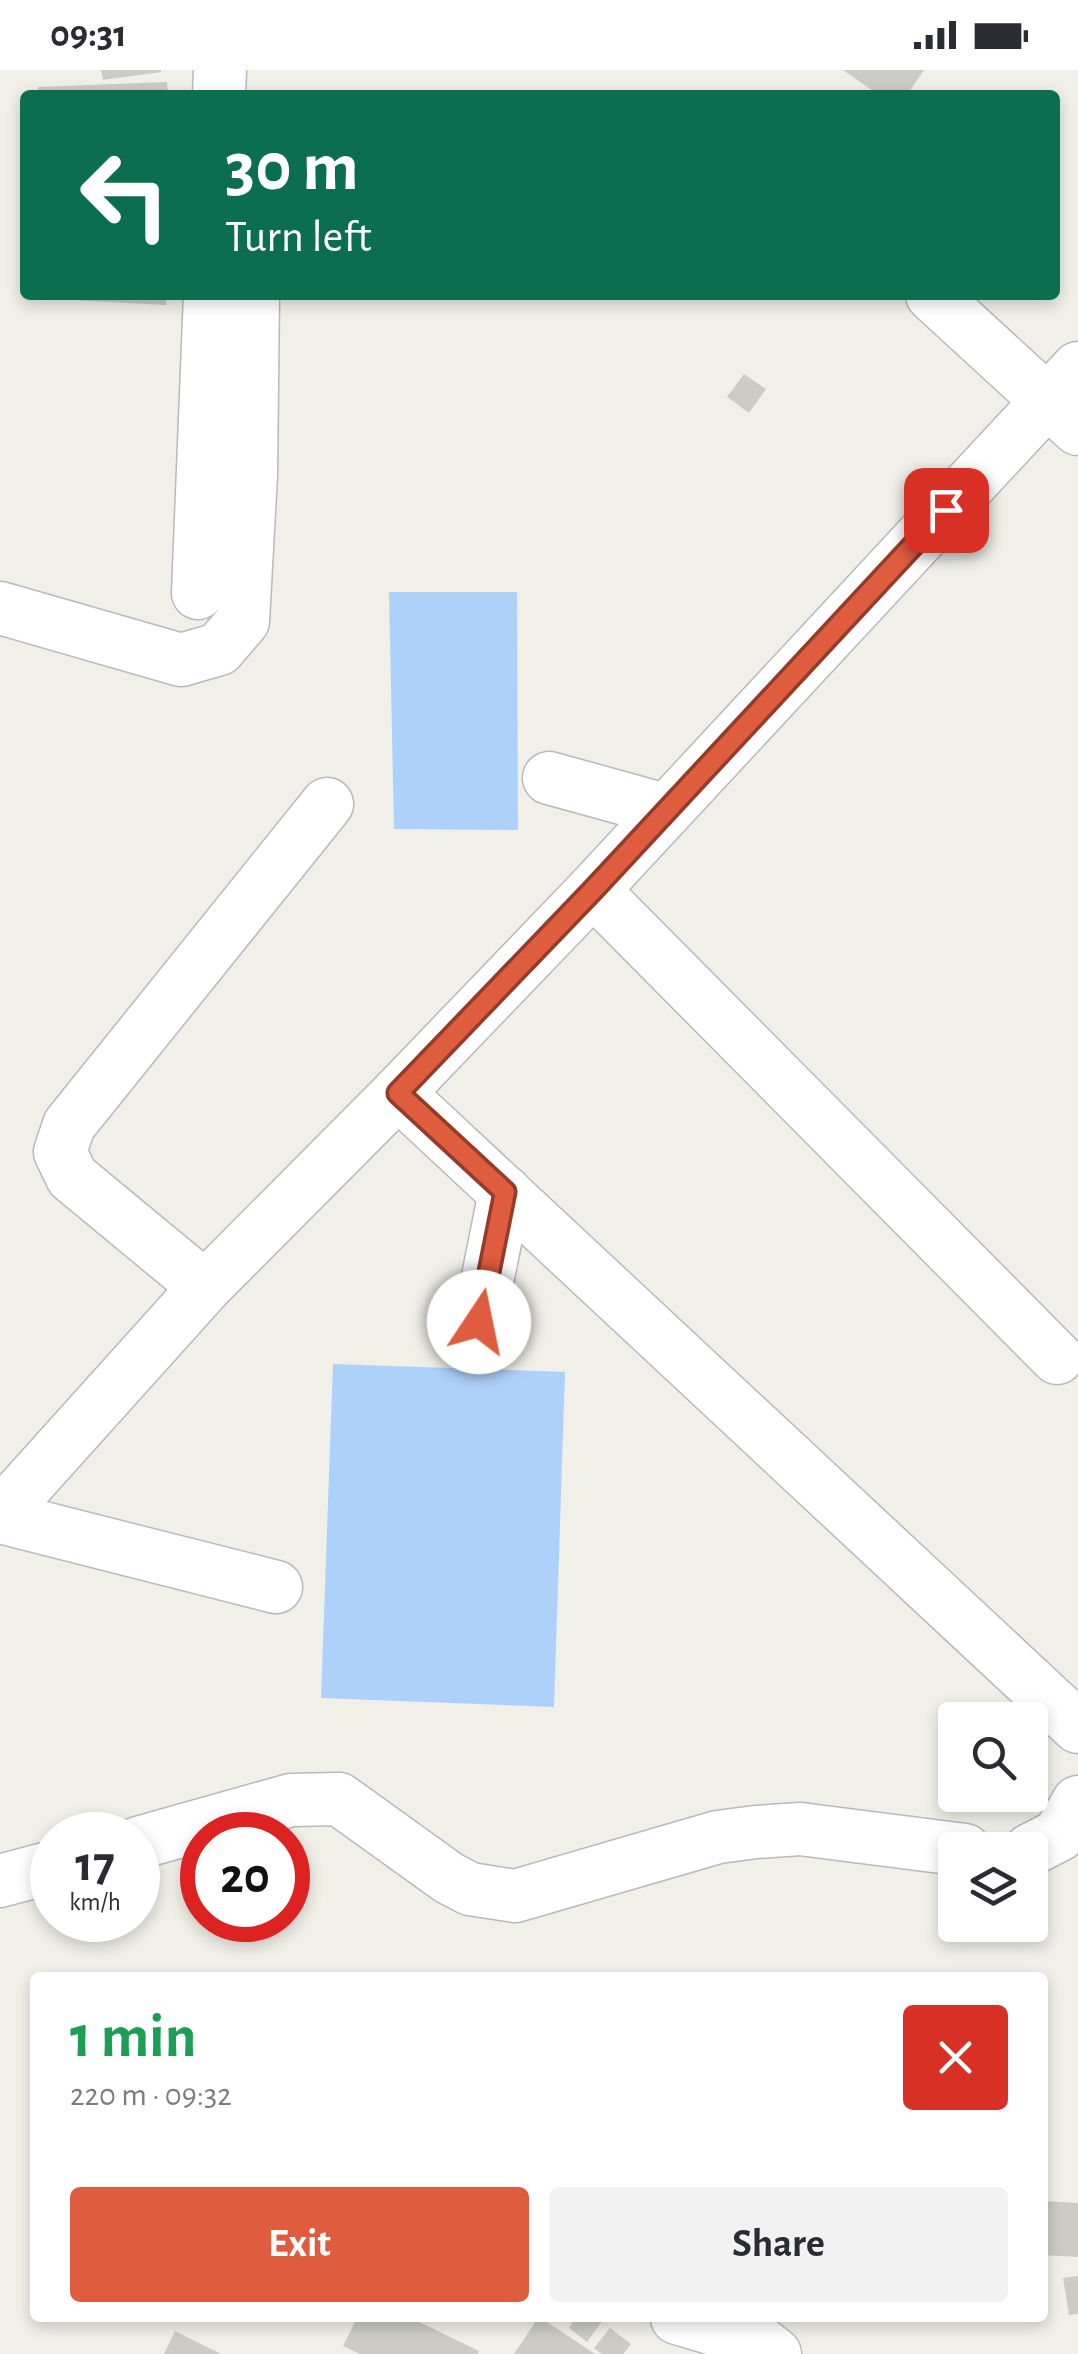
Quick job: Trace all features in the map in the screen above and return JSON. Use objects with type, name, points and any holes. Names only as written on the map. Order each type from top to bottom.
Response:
[{"type":"street","points":[[198,593],[210,300]]},
{"type":"street","points":[[0,608],[181,660],[220,649],[243,621],[251,476],[253,300]]},
{"type":"street","points":[[276,1587],[0,1516],[205,1286],[398,1093],[665,810],[1068,399],[939,300]]},
{"type":"street","points":[[549,778],[665,810]]},
{"type":"street","points":[[205,1286],[72,1176],[60,1152],[69,1125],[327,804]]},
{"type":"street","points":[[593,890],[1057,1358]]},
{"type":"street","points":[[398,1093],[1078,1727]]},
{"type":"street","points":[[479,1322],[505,1192]]},
{"type":"street","points":[[160,1837],[292,1800],[338,1799],[449,1878],[470,1889],[516,1896],[718,1837],[756,1832],[800,1829],[938,1846]]},
{"type":"street","points":[[1048,1841],[1059,1835],[1078,1802]]},
{"type":"street","points":[[0,1881],[30,1872]]},
{"type":"street","points":[[690,2322],[761,2343],[775,2354]]},
{"type":"water","points":[[389,592],[517,592],[518,830],[394,829]]},
{"type":"water","points":[[333,1364],[565,1372],[554,1707],[321,1698]]},
{"type":"building","points":[[101,70],[161,70],[161,72],[103,80]]},
{"type":"building","points":[[843,70],[924,70],[910,90],[872,90]]},
{"type":"building","points":[[167,82],[168,90],[38,90]]},
{"type":"building","points":[[73,300],[166,300],[166,305]]},
{"type":"building","points":[[744,374],[766,389],[749,413],[727,397]]},
{"type":"building","points":[[1048,2201],[1078,2203],[1078,2257],[1048,2255]]},
{"type":"building","points":[[1078,2276],[1078,2314],[1069,2315],[1063,2278]]},
{"type":"building","points":[[355,2322],[419,2322],[479,2351],[360,2354],[343,2346]]},
{"type":"building","points":[[535,2322],[547,2322],[595,2354],[514,2354]]},
{"type":"building","points":[[573,2322],[602,2322],[587,2342],[569,2328]]},
{"type":"building","points":[[610,2328],[631,2344],[623,2354],[602,2354],[594,2348]]},
{"type":"building","points":[[175,2331],[221,2354],[164,2354]]},
{"type":"route","points":[[479,1322],[505,1192],[398,1093],[593,890],[946,510]]}]
